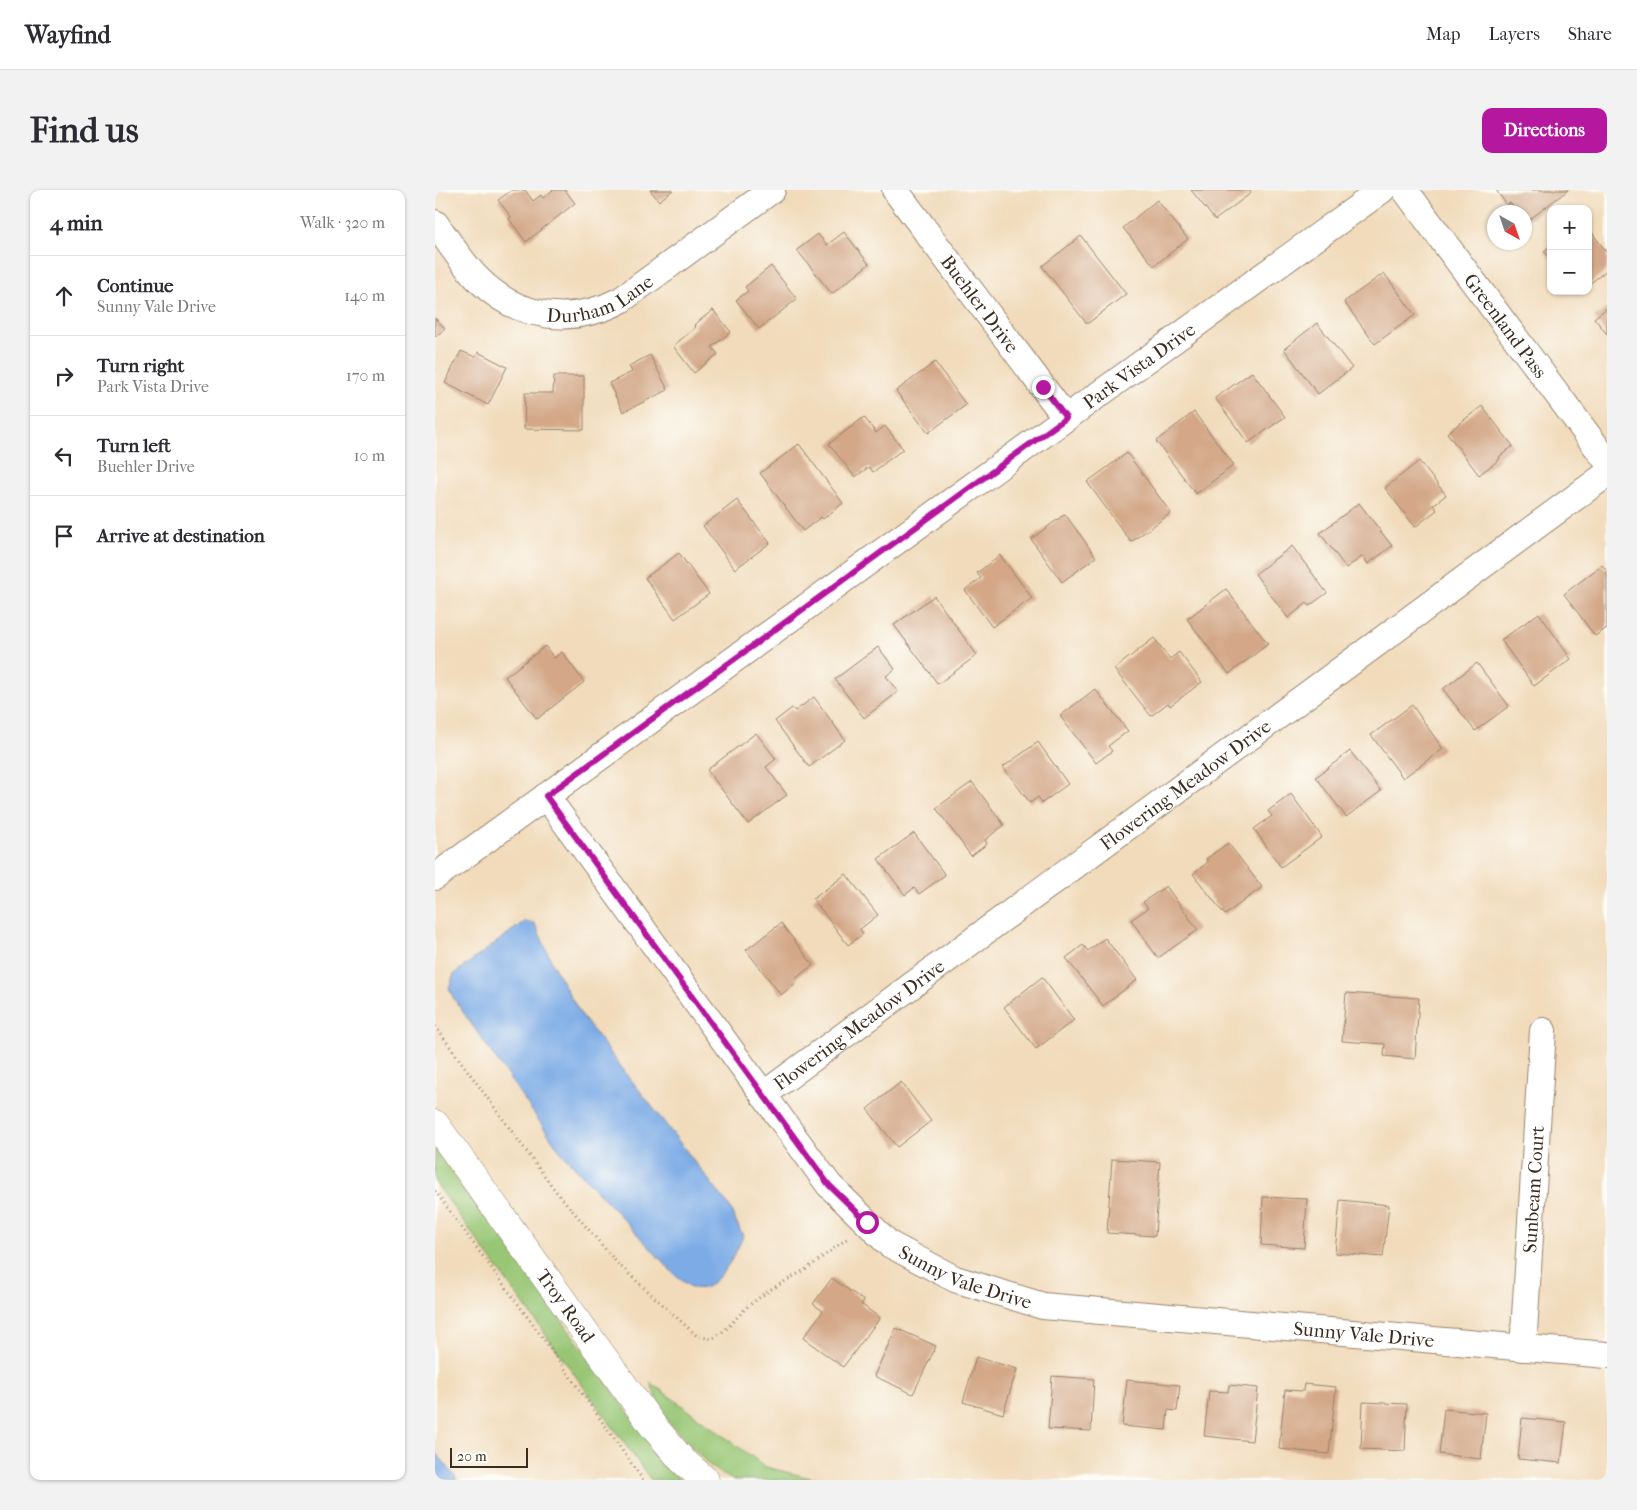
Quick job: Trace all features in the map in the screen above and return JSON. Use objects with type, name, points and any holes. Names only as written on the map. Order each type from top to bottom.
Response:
[{"type":"street","name":"Durham Lane","points":[[435,223],[479,280],[498,297],[536,313],[565,316],[589,313],[621,300],[772,190]]},
{"type":"street","name":"Buehler Drive","points":[[895,190],[1066,418]]},
{"type":"street","name":"Park Vista Drive","points":[[435,877],[1382,190]]},
{"type":"street","name":"Greenland Pass","points":[[1405,190],[1607,461]]},
{"type":"street","name":"Flowering Meadow Drive","points":[[763,1095],[1607,474]]},
{"type":"street","name":"Sunny Vale Drive","points":[[546,796],[829,1185],[889,1244],[955,1279],[1043,1306],[1607,1355]]},
{"type":"street","name":"Sunbeam Court","points":[[1523,1348],[1543,1030]]},
{"type":"street","name":"Troy Road","points":[[435,1124],[653,1426],[682,1460],[705,1480]]},
{"type":"path","points":[[435,1026],[555,1189],[612,1257],[697,1336],[712,1338],[719,1334],[748,1306],[770,1290],[808,1268],[845,1240]]},
{"type":"path","points":[[435,1191],[548,1345],[643,1480]]},
{"type":"green space","points":[[435,1144],[666,1465],[680,1480],[651,1480],[435,1182]]},
{"type":"green space","points":[[650,1382],[766,1467],[819,1480],[732,1480],[710,1466],[664,1417]]},
{"type":"water","points":[[525,921],[534,923],[537,928],[554,967],[581,1015],[729,1206],[743,1236],[725,1270],[710,1285],[694,1288],[677,1277],[560,1151],[454,999],[449,988],[454,974]]},
{"type":"water","points":[[435,1451],[455,1476],[457,1480],[435,1480]]},
{"type":"building","points":[[512,190],[525,190],[533,201],[541,195],[543,198],[553,190],[565,190],[575,203],[526,242],[498,200]]},
{"type":"building","points":[[650,190],[673,190],[659,201]]},
{"type":"building","points":[[1191,190],[1249,190],[1251,193],[1215,220]]},
{"type":"building","points":[[1496,190],[1568,190],[1532,218],[1532,205],[1512,205],[1510,203],[1507,205]]},
{"type":"building","points":[[1157,200],[1188,239],[1154,266],[1123,228]]},
{"type":"building","points":[[844,232],[869,264],[832,294],[797,250],[818,234],[827,245]]},
{"type":"building","points":[[1592,233],[1607,253],[1607,270],[1592,282]]},
{"type":"building","points":[[1081,236],[1126,294],[1087,324],[1042,266]]},
{"type":"building","points":[[771,266],[797,299],[759,329],[736,300],[748,291],[745,287]]},
{"type":"building","points":[[1384,273],[1415,315],[1375,344],[1344,302]]},
{"type":"building","points":[[1607,308],[1607,334],[1594,318]]},
{"type":"building","points":[[713,310],[731,332],[712,347],[718,354],[694,373],[673,346],[696,327],[694,325]]},
{"type":"building","points":[[435,318],[445,329],[435,337]]},
{"type":"building","points":[[1317,323],[1352,368],[1318,394],[1284,349]]},
{"type":"building","points":[[461,351],[475,357],[478,352],[507,367],[488,405],[445,383]]},
{"type":"building","points":[[650,355],[668,390],[623,412],[609,383],[632,372],[629,366]]},
{"type":"building","points":[[935,362],[966,405],[928,433],[896,391]]},
{"type":"building","points":[[1252,372],[1285,417],[1248,443],[1215,398]]},
{"type":"building","points":[[554,376],[584,376],[584,430],[524,429],[525,393],[553,393]]},
{"type":"building","points":[[1482,406],[1513,446],[1479,475],[1447,433]]},
{"type":"building","points":[[1194,412],[1234,465],[1196,494],[1156,441]]},
{"type":"building","points":[[864,417],[876,433],[885,426],[903,449],[873,472],[869,467],[855,477],[829,444]]},
{"type":"building","points":[[799,444],[843,503],[823,519],[821,517],[803,531],[760,473]]},
{"type":"building","points":[[1127,453],[1171,513],[1131,542],[1087,482]]},
{"type":"building","points":[[1419,461],[1446,495],[1433,505],[1437,510],[1415,527],[1385,488]]},
{"type":"building","points":[[737,500],[770,543],[735,569],[703,526]]},
{"type":"building","points":[[1359,503],[1392,546],[1368,564],[1363,556],[1346,568],[1320,533]]},
{"type":"building","points":[[1065,514],[1096,557],[1062,582],[1031,539]]},
{"type":"building","points":[[1292,546],[1327,593],[1309,606],[1307,603],[1288,618],[1255,574]]},
{"type":"building","points":[[679,553],[709,594],[675,619],[645,578]]},
{"type":"building","points":[[1000,555],[1032,598],[992,627],[965,590],[981,578],[977,573]]},
{"type":"building","points":[[1602,565],[1607,571],[1607,628],[1595,636],[1564,594]]},
{"type":"building","points":[[1226,589],[1268,644],[1229,674],[1187,619]]},
{"type":"building","points":[[934,596],[977,655],[938,684],[894,625]]},
{"type":"building","points":[[1539,613],[1571,659],[1534,686],[1501,640]]},
{"type":"building","points":[[1154,638],[1170,659],[1179,652],[1202,682],[1170,706],[1168,703],[1151,716],[1114,669]]},
{"type":"building","points":[[545,646],[554,658],[562,652],[584,682],[537,719],[505,677]]},
{"type":"building","points":[[878,647],[895,669],[886,676],[898,692],[864,718],[835,679]]},
{"type":"building","points":[[1477,663],[1509,706],[1475,731],[1443,689]]},
{"type":"building","points":[[1095,689],[1128,731],[1108,746],[1112,751],[1096,763],[1060,716]]},
{"type":"building","points":[[814,697],[845,740],[809,767],[775,721],[792,708],[795,711]]},
{"type":"building","points":[[1412,705],[1443,749],[1403,778],[1371,735]]},
{"type":"building","points":[[756,733],[776,759],[766,767],[787,795],[748,824],[707,770]]},
{"type":"building","points":[[1038,742],[1068,784],[1042,803],[1038,797],[1030,803],[1003,767]]},
{"type":"building","points":[[1350,751],[1381,791],[1346,817],[1316,777]]},
{"type":"building","points":[[972,782],[1004,825],[985,840],[987,844],[971,856],[936,808]]},
{"type":"building","points":[[1291,794],[1322,837],[1281,867],[1254,829],[1272,816],[1268,811]]},
{"type":"building","points":[[914,833],[945,875],[919,894],[914,888],[905,895],[878,859]]},
{"type":"building","points":[[1228,843],[1262,887],[1225,915],[1193,874],[1208,862],[1206,859]]},
{"type":"building","points":[[846,874],[878,915],[860,929],[863,934],[848,945],[813,899]]},
{"type":"building","points":[[1166,886],[1198,930],[1158,958],[1131,920],[1148,908],[1143,902]]},
{"type":"building","points":[[781,923],[813,965],[795,979],[797,982],[781,995],[746,950]]},
{"type":"building","points":[[1105,938],[1137,980],[1103,1006],[1066,958],[1083,945],[1088,951]]},
{"type":"building","points":[[1042,977],[1074,1020],[1036,1049],[1004,1007]]},
{"type":"building","points":[[1346,993],[1419,998],[1415,1059],[1384,1056],[1385,1044],[1342,1041]]},
{"type":"building","points":[[901,1082],[931,1121],[897,1147],[867,1109]]},
{"type":"building","points":[[1112,1159],[1160,1162],[1155,1236],[1107,1233]]},
{"type":"building","points":[[1263,1197],[1307,1199],[1304,1248],[1261,1245]]},
{"type":"building","points":[[1340,1200],[1389,1205],[1383,1257],[1335,1253]]},
{"type":"building","points":[[832,1278],[864,1301],[861,1304],[880,1318],[843,1367],[803,1338],[823,1311],[813,1304]]},
{"type":"building","points":[[896,1328],[936,1346],[913,1394],[874,1376]]},
{"type":"building","points":[[976,1357],[1017,1369],[1003,1414],[963,1402]]},
{"type":"building","points":[[1052,1376],[1094,1379],[1091,1431],[1048,1429]]},
{"type":"building","points":[[1127,1380],[1180,1385],[1177,1411],[1168,1410],[1166,1430],[1122,1426]]},
{"type":"building","points":[[1304,1384],[1336,1387],[1329,1454],[1279,1449],[1285,1390],[1303,1391]]},
{"type":"building","points":[[1229,1385],[1258,1388],[1252,1441],[1204,1436],[1209,1391],[1228,1392]]},
{"type":"building","points":[[1363,1402],[1407,1404],[1405,1451],[1361,1449]]},
{"type":"building","points":[[1444,1409],[1486,1413],[1481,1459],[1439,1454]]},
{"type":"building","points":[[1522,1418],[1566,1422],[1561,1463],[1518,1459]]},
{"type":"route","points":[[867,1222],[829,1185],[546,796],[1066,418],[1043,387]]}]
